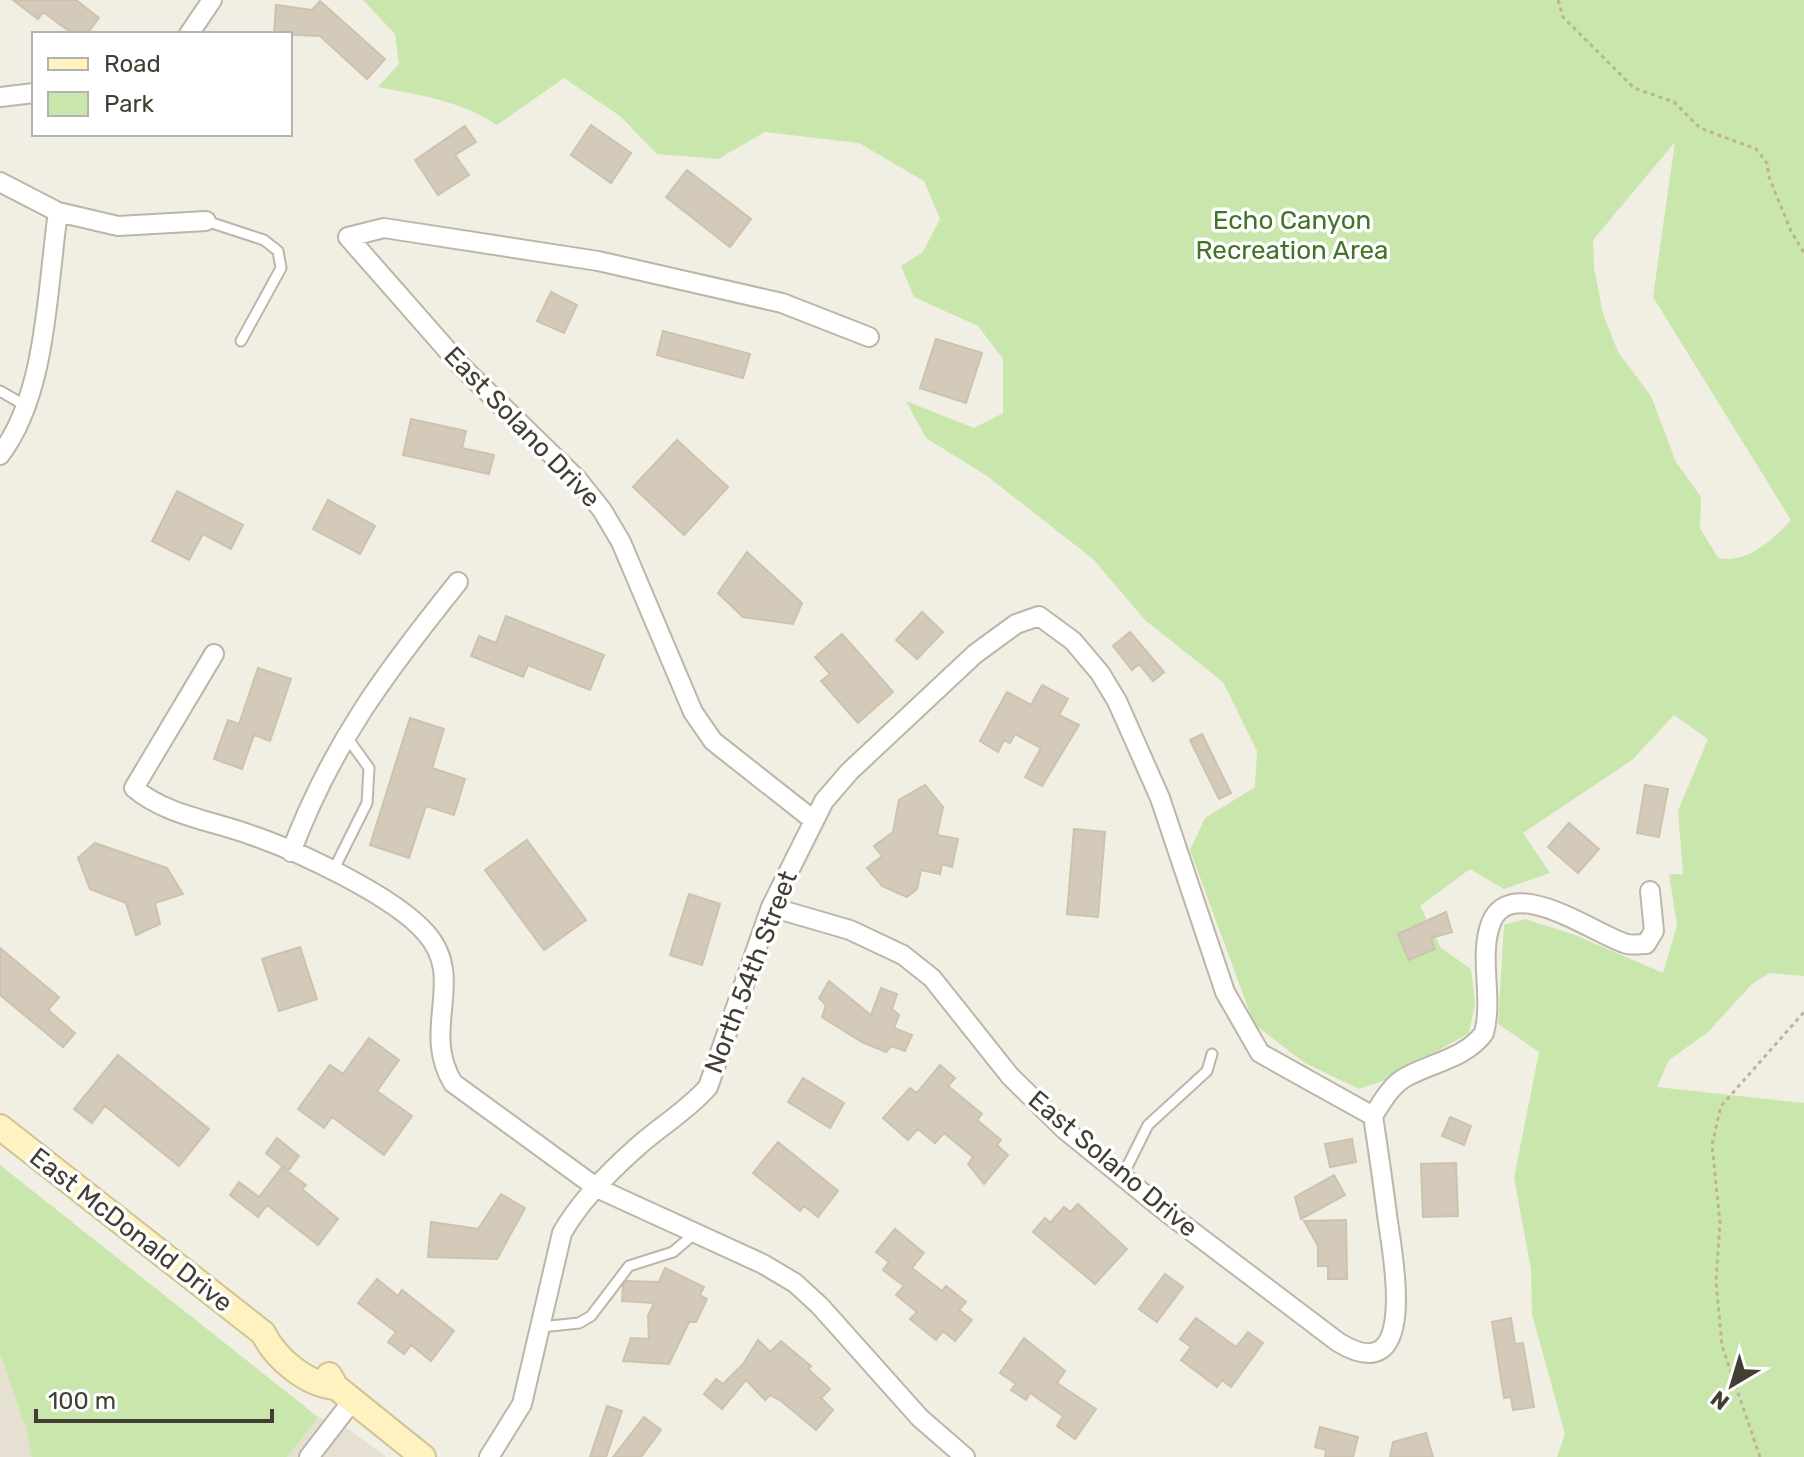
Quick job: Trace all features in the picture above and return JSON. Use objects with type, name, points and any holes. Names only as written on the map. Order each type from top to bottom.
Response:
[{"type":"street","points":[[190,32],[212,0]]},
{"type":"street","points":[[0,97],[32,93]]},
{"type":"street","points":[[0,182],[58,212],[118,226],[206,221]]},
{"type":"street","points":[[0,455],[34,387],[58,212]]},
{"type":"street","name":"East Solano Drive","points":[[812,819],[713,741],[693,712],[621,542],[602,510],[578,480],[463,368],[348,237],[384,228],[598,261],[782,303],[869,337]]},
{"type":"street","points":[[291,852],[315,790],[345,735],[399,656],[458,582]]},
{"type":"street","name":"North 54th Street","points":[[489,1457],[522,1404],[562,1233],[597,1188],[637,1147],[688,1111],[708,1087],[771,907],[812,819],[850,771],[975,654],[1016,624],[1039,616],[1073,641],[1100,673],[1117,701],[1160,798],[1225,992],[1260,1053],[1373,1116]]},
{"type":"street","points":[[214,654],[144,766],[134,788],[150,802],[254,836],[291,852],[397,909],[427,934],[443,965],[438,1045],[442,1065],[453,1083],[597,1188],[763,1264],[795,1283],[820,1306],[920,1418],[965,1457]]},
{"type":"street","points":[[1373,1116],[1390,1090],[1403,1078],[1457,1054],[1484,1033],[1488,1004],[1488,930],[1496,912],[1505,906],[1522,903],[1582,921],[1628,944],[1646,944],[1654,931],[1650,891]]},
{"type":"street","name":"East Solano Drive","points":[[771,907],[850,930],[903,955],[932,978],[1010,1076],[1064,1129],[1122,1177],[1354,1352],[1365,1354],[1381,1350],[1392,1336],[1399,1298],[1373,1116]]},
{"type":"street","name":"East McDonald Drive","points":[[0,1127],[263,1333],[271,1349],[317,1386],[344,1394],[423,1457]]},
{"type":"street","points":[[309,1457],[344,1394]]},
{"type":"lane","points":[[206,221],[264,240],[278,251],[281,268],[270,295],[241,341]]},
{"type":"lane","points":[[0,391],[26,406]]},
{"type":"lane","points":[[332,873],[367,803],[369,768],[345,735]]},
{"type":"lane","points":[[1122,1177],[1148,1125],[1207,1071],[1212,1054]]},
{"type":"lane","points":[[541,1327],[579,1323],[591,1316],[629,1266],[673,1252],[694,1234]]},
{"type":"path","points":[[1558,0],[1563,17],[1634,88],[1674,102],[1700,128],[1756,149],[1767,163],[1769,177],[1791,231],[1804,253]]},
{"type":"path","points":[[1760,1457],[1722,1346],[1716,1281],[1720,1223],[1712,1145],[1721,1106],[1804,1012]]},
{"type":"shaded area","points":[[0,1353],[27,1428],[32,1457],[0,1457]]},
{"type":"shaded area","points":[[318,1417],[350,1430],[386,1457],[287,1457]]},
{"type":"green space","name":"Echo Canyon Recreation Area","points":[[363,0],[1804,0],[1804,976],[1770,973],[1752,984],[1708,1032],[1669,1060],[1657,1087],[1804,1103],[1804,1457],[1557,1457],[1565,1434],[1532,1314],[1531,1269],[1514,1178],[1539,1052],[1498,1024],[1504,925],[1525,919],[1575,935],[1663,973],[1677,925],[1669,874],[1683,874],[1678,811],[1708,739],[1674,715],[1632,760],[1523,833],[1550,873],[1504,889],[1470,869],[1420,906],[1441,948],[1471,969],[1475,1003],[1469,1033],[1388,1079],[1359,1089],[1305,1063],[1254,1024],[1190,850],[1205,818],[1255,787],[1257,751],[1223,682],[1145,620],[1093,559],[987,476],[926,438],[906,401],[974,428],[1003,413],[1003,359],[978,326],[914,297],[901,266],[923,252],[940,219],[924,181],[859,143],[765,132],[718,159],[657,154],[620,116],[564,78],[497,125],[455,105],[378,87],[399,64],[395,34]],"holes":[[[1675,142],[1653,297],[1791,520],[1768,542],[1749,554],[1718,558],[1700,528],[1701,497],[1676,462],[1651,396],[1618,352],[1603,314],[1594,268],[1593,240]]]},
{"type":"green space","points":[[0,1165],[318,1417],[287,1457],[32,1457],[26,1428],[0,1353]]},
{"type":"building","points":[[13,0],[76,0],[99,18],[88,32],[70,32],[43,12],[38,19]]},
{"type":"building","points":[[320,1],[385,59],[367,79],[320,36],[274,32],[276,5],[312,10]]},
{"type":"building","points":[[591,125],[631,153],[611,183],[571,155]]},
{"type":"building","points":[[465,126],[476,142],[455,155],[469,175],[438,195],[415,160]]},
{"type":"building","points":[[687,170],[751,219],[730,247],[666,197]]},
{"type":"building","points":[[551,292],[577,305],[564,333],[537,321]]},
{"type":"building","points":[[663,331],[750,354],[743,378],[657,355]]},
{"type":"building","points":[[936,339],[982,353],[966,403],[920,388]]},
{"type":"building","points":[[411,419],[466,431],[462,448],[494,455],[489,474],[403,455]]},
{"type":"building","points":[[677,440],[728,487],[684,535],[633,487]]},
{"type":"building","points":[[177,491],[243,525],[231,549],[203,534],[189,560],[152,541]]},
{"type":"building","points":[[328,500],[375,526],[360,554],[313,529]]},
{"type":"building","points":[[747,552],[802,603],[793,624],[743,617],[718,593]]},
{"type":"building","points":[[922,612],[943,632],[917,659],[896,640]]},
{"type":"building","points":[[506,616],[604,655],[590,690],[528,665],[523,677],[471,656],[479,636],[496,643]]},
{"type":"building","points":[[1130,632],[1164,672],[1153,681],[1139,664],[1132,670],[1113,646]]},
{"type":"building","points":[[842,634],[893,692],[858,723],[821,681],[830,674],[815,657]]},
{"type":"building","points":[[258,668],[291,679],[270,741],[254,735],[242,769],[214,759],[228,720],[239,724]]},
{"type":"building","points":[[1042,685],[1068,699],[1059,715],[1079,725],[1042,786],[1025,777],[1041,748],[1015,734],[1010,743],[1004,740],[998,752],[980,741],[1007,692],[1031,705]]},
{"type":"building","points":[[410,718],[444,729],[432,768],[465,779],[454,815],[426,806],[409,858],[370,845]]},
{"type":"building","points":[[1202,734],[1231,793],[1219,799],[1190,740]]},
{"type":"building","points":[[925,785],[943,807],[937,835],[958,839],[952,867],[942,864],[940,874],[921,870],[917,889],[907,897],[882,886],[867,868],[882,856],[874,846],[893,832],[899,800]]},
{"type":"building","points":[[1645,785],[1668,789],[1659,837],[1637,833]]},
{"type":"building","points":[[1569,823],[1599,849],[1578,873],[1548,847]]},
{"type":"building","points":[[1074,829],[1105,832],[1098,917],[1067,914]]},
{"type":"building","points":[[527,840],[586,920],[544,950],[485,870]]},
{"type":"building","points":[[95,843],[167,868],[183,894],[155,903],[160,924],[136,935],[126,903],[90,889],[78,858]]},
{"type":"building","points":[[689,894],[720,904],[702,965],[670,955]]},
{"type":"building","points":[[1446,912],[1452,932],[1431,938],[1435,949],[1409,960],[1398,934]]},
{"type":"building","points":[[300,947],[317,999],[279,1011],[262,959]]},
{"type":"building","points":[[0,948],[59,997],[48,1010],[75,1033],[63,1047],[0,995]]},
{"type":"building","points":[[829,981],[871,1015],[881,988],[897,994],[892,1009],[899,1015],[894,1028],[912,1035],[905,1051],[891,1046],[886,1052],[862,1042],[822,1017],[826,1005],[819,998]]},
{"type":"building","points":[[369,1038],[399,1060],[377,1091],[412,1116],[384,1155],[332,1117],[324,1128],[298,1109],[330,1065],[343,1074]]},
{"type":"building","points":[[118,1055],[209,1129],[179,1166],[105,1106],[92,1123],[74,1109]]},
{"type":"building","points":[[940,1065],[955,1078],[948,1086],[982,1114],[977,1120],[1001,1140],[997,1145],[1008,1155],[984,1184],[968,1164],[973,1157],[944,1133],[935,1143],[918,1129],[908,1140],[883,1118],[910,1088],[917,1093]]},
{"type":"building","points":[[803,1078],[844,1103],[830,1128],[788,1102]]},
{"type":"building","points":[[1450,1117],[1471,1126],[1464,1145],[1442,1136]]},
{"type":"building","points":[[277,1138],[299,1156],[288,1171],[266,1153]]},
{"type":"building","points":[[1352,1139],[1356,1162],[1330,1167],[1325,1144]]},
{"type":"building","points":[[778,1142],[838,1191],[818,1217],[804,1206],[800,1211],[753,1173]]},
{"type":"building","points":[[1456,1163],[1458,1216],[1423,1217],[1421,1164]]},
{"type":"building","points":[[282,1167],[306,1185],[302,1189],[338,1219],[318,1245],[267,1205],[258,1217],[230,1195],[239,1182],[259,1197]]},
{"type":"building","points":[[1334,1175],[1345,1195],[1301,1219],[1295,1197]]},
{"type":"building","points":[[501,1194],[525,1208],[497,1259],[428,1257],[431,1222],[478,1229]]},
{"type":"building","points":[[1078,1204],[1127,1249],[1095,1284],[1033,1232],[1045,1218],[1050,1223],[1064,1207],[1070,1212]]},
{"type":"building","points":[[1346,1220],[1347,1279],[1328,1279],[1328,1266],[1318,1266],[1318,1246],[1304,1221]]},
{"type":"building","points":[[895,1229],[924,1253],[912,1268],[942,1291],[946,1286],[966,1302],[959,1310],[972,1320],[955,1341],[943,1331],[936,1340],[910,1319],[917,1312],[896,1295],[904,1286],[883,1270],[889,1262],[876,1252]]},
{"type":"building","points":[[665,1268],[704,1287],[700,1295],[707,1299],[696,1322],[689,1322],[669,1364],[623,1361],[631,1338],[649,1339],[648,1316],[654,1303],[622,1301],[623,1286],[627,1281],[659,1282]]},
{"type":"building","points":[[1165,1274],[1183,1287],[1157,1322],[1139,1309]]},
{"type":"building","points":[[377,1279],[398,1296],[402,1290],[454,1331],[431,1361],[411,1345],[404,1354],[388,1342],[396,1332],[358,1303]]},
{"type":"building","points":[[1196,1318],[1236,1347],[1248,1332],[1263,1343],[1231,1387],[1222,1380],[1217,1387],[1181,1360],[1191,1347],[1180,1339]]},
{"type":"building","points":[[1511,1318],[1515,1344],[1523,1343],[1534,1407],[1513,1410],[1511,1397],[1504,1398],[1492,1322]]},
{"type":"building","points":[[1024,1338],[1065,1371],[1057,1383],[1096,1409],[1075,1439],[1057,1426],[1063,1416],[1030,1393],[1026,1400],[1011,1390],[1016,1384],[1000,1373]]},
{"type":"building","points":[[758,1340],[770,1352],[781,1341],[811,1366],[808,1369],[830,1389],[821,1398],[833,1410],[816,1430],[780,1400],[770,1395],[765,1400],[746,1380],[722,1409],[704,1394],[716,1379],[723,1384],[743,1364]]},
{"type":"building","points":[[607,1406],[622,1411],[606,1457],[590,1457]]},
{"type":"building","points":[[644,1417],[661,1430],[641,1457],[613,1457]]},
{"type":"building","points":[[1320,1427],[1358,1437],[1353,1457],[1325,1457],[1326,1450],[1315,1447]]},
{"type":"building","points":[[1426,1433],[1433,1457],[1390,1457],[1393,1442]]}]
